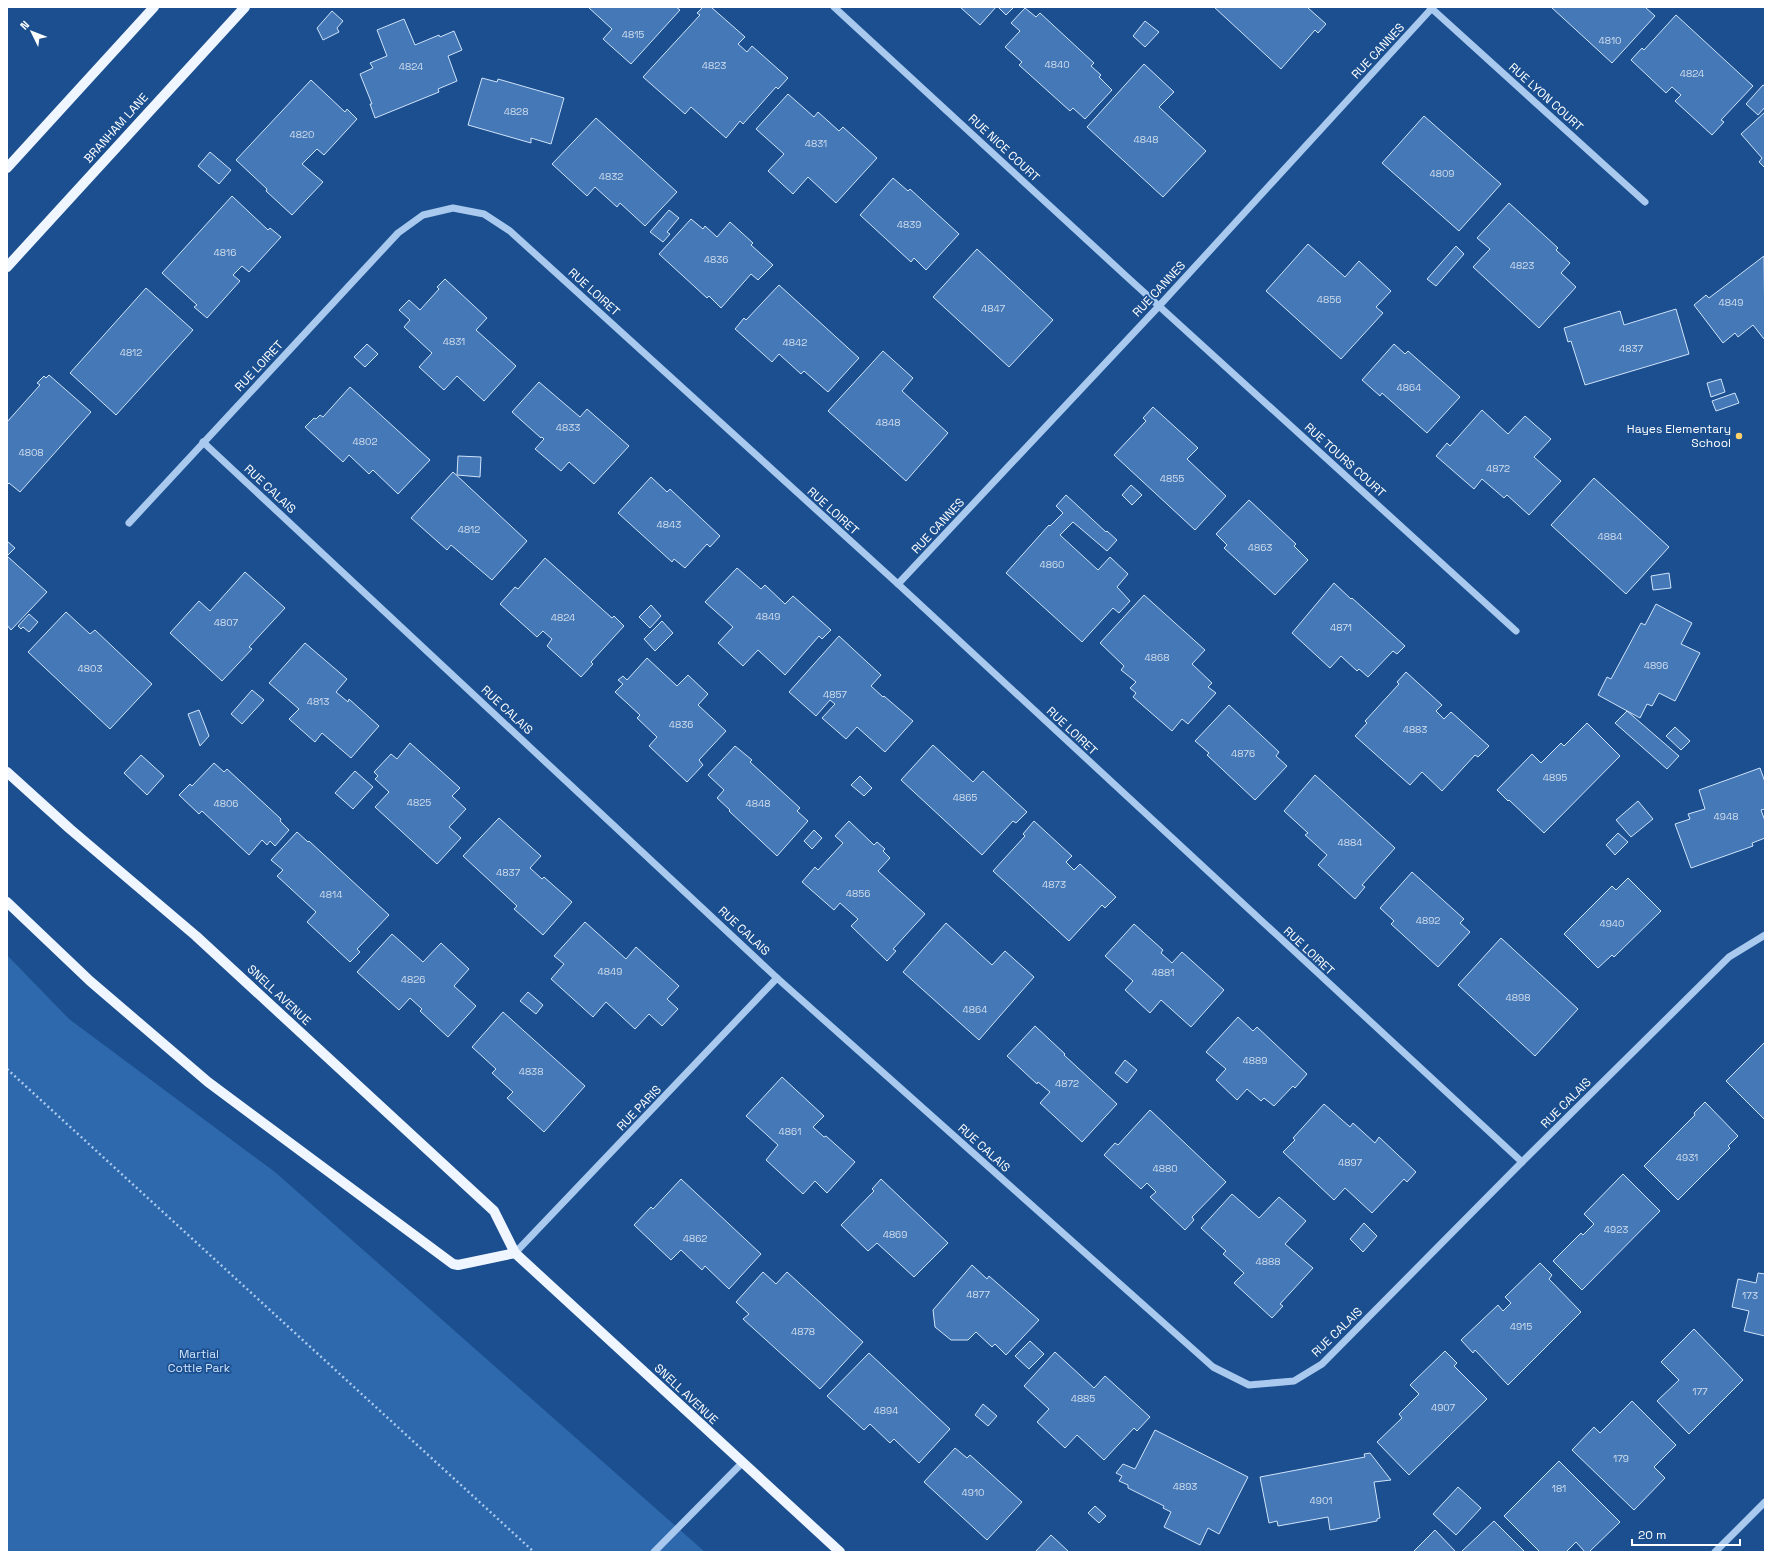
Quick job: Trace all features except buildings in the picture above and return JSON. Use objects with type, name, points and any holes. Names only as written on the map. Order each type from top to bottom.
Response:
[{"type":"main road","points":[[7,168],[154,7]]},
{"type":"main road","name":"BRANHAM LANE","points":[[7,267],[245,7]]},
{"type":"main road","name":"SNELL AVENUE","points":[[7,772],[70,829],[196,936],[494,1211],[515,1253],[840,1552]]},
{"type":"main road","points":[[7,902],[90,981],[208,1082],[453,1264],[458,1265],[515,1253]]},
{"type":"street","name":"RUE NICE COURT","points":[[834,7],[1159,306]]},
{"type":"street","name":"RUE CANNES","points":[[898,584],[1159,306],[1432,8]]},
{"type":"street","name":"RUE LYON COURT","points":[[1432,8],[1646,202]]},
{"type":"street","name":"RUE LOIRET","points":[[129,523],[398,233],[423,215],[453,208],[484,214],[510,231],[898,584],[1522,1162]]},
{"type":"street","name":"RUE TOURS COURT","points":[[1159,306],[1516,631]]},
{"type":"street","name":"RUE CALAIS","points":[[203,442],[778,978],[1213,1367],[1249,1385],[1294,1381],[1322,1364],[1522,1162],[1729,957],[1765,935]]},
{"type":"street","name":"RUE PARIS","points":[[515,1253],[778,978]]},
{"type":"street","points":[[654,1552],[742,1463]]},
{"type":"street","points":[[1715,1552],[1765,1502]]},
{"type":"path","points":[[7,1069],[534,1552]]},
{"type":"green space","name":"Martial Cottle Park","points":[[7,955],[69,1019],[275,1172],[705,1552],[7,1552]]},
{"type":"place","name":"Hayes Elementary School","points":[[1739,436]]}]
